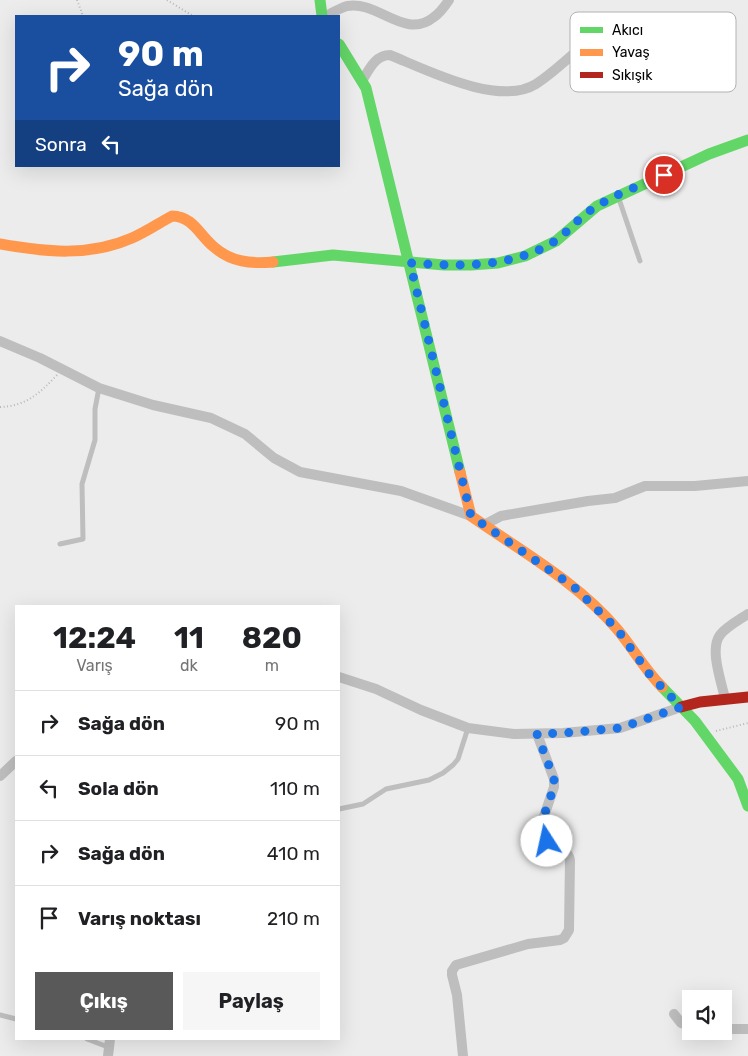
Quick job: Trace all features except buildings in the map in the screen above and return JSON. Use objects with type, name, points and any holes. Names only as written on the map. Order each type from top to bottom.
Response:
[{"type":"street","points":[[320,0],[324,15]]},
{"type":"street","points":[[326,15],[347,6],[361,5],[374,8],[407,24],[415,25],[423,24],[434,18],[450,0]]},
{"type":"street","points":[[340,46],[366,88],[471,516]]},
{"type":"street","points":[[362,81],[377,59],[390,55],[451,80],[485,89],[508,92],[522,90],[535,84],[570,56]]},
{"type":"street","points":[[0,244],[52,252],[94,250],[128,241],[172,216],[179,215],[188,220],[217,250],[238,260],[250,262],[283,262],[332,255],[410,263],[476,265],[492,263],[530,254],[560,239],[589,211],[709,154],[748,140]]},
{"type":"street","points":[[0,341],[99,388],[153,405],[211,418],[245,434],[274,458],[300,472],[329,479],[402,491],[471,516],[574,587],[617,629],[650,675],[695,721],[704,733],[738,779],[748,806]]},
{"type":"street","points":[[484,525],[501,516],[616,498],[645,486],[694,486],[748,480]]},
{"type":"street","points":[[726,700],[716,655],[716,641],[725,630],[748,614]]},
{"type":"street","points":[[340,680],[376,689],[421,710],[468,728],[514,734],[564,733],[620,728],[700,702],[748,697]]},
{"type":"street","points":[[463,1056],[457,995],[452,975],[456,965],[528,944],[560,940],[564,938],[569,930],[570,860],[564,851],[547,841],[541,831],[541,824],[554,787],[554,779],[537,734]]},
{"type":"street","points":[[0,776],[15,762]]},
{"type":"street","points":[[674,1014],[682,1023]]},
{"type":"street","points":[[732,1030],[748,1029]]},
{"type":"lane","points":[[618,196],[640,261]]},
{"type":"lane","points":[[60,544],[83,539],[82,484],[95,440],[95,409],[99,388]]},
{"type":"lane","points":[[340,810],[363,804],[386,789],[429,780],[443,773],[458,759],[468,728]]},
{"type":"lane","points":[[0,1015],[15,1019]]},
{"type":"lane","points":[[90,1040],[109,1047]]},
{"type":"path","points":[[77,0],[83,15]]},
{"type":"path","points":[[167,0],[191,15]]},
{"type":"path","points":[[0,407],[14,406],[27,402],[46,387],[62,370]]},
{"type":"path","points":[[704,733],[748,724]]},
{"type":"shaded area","points":[[0,0],[748,0],[748,1056],[0,1056]]},
{"type":"traffic: fast","points":[[320,0],[322,15]]},
{"type":"traffic: fast","points":[[340,46],[366,88],[460,472]]},
{"type":"traffic: fast","points":[[273,262],[333,255],[444,265],[498,263],[525,256],[556,241],[597,206],[709,154],[748,140]]},
{"type":"traffic: fast","points":[[662,687],[695,721],[738,779],[748,806]]},
{"type":"traffic: slow","points":[[0,244],[50,251],[100,248],[132,238],[172,216],[185,219],[191,223],[209,243],[227,256],[249,262],[273,262]]},
{"type":"traffic: slow","points":[[460,472],[471,516],[548,568],[584,596],[617,629],[662,687]]},
{"type":"traffic: jam","points":[[681,707],[700,702],[748,697]]},
{"type":"route","points":[[547,841],[541,831],[541,824],[554,787],[554,779],[537,734],[620,728],[681,707],[650,675],[617,629],[574,587],[471,516],[410,263],[459,266],[476,265],[530,254],[560,239],[574,224],[597,206],[664,175]]}]
